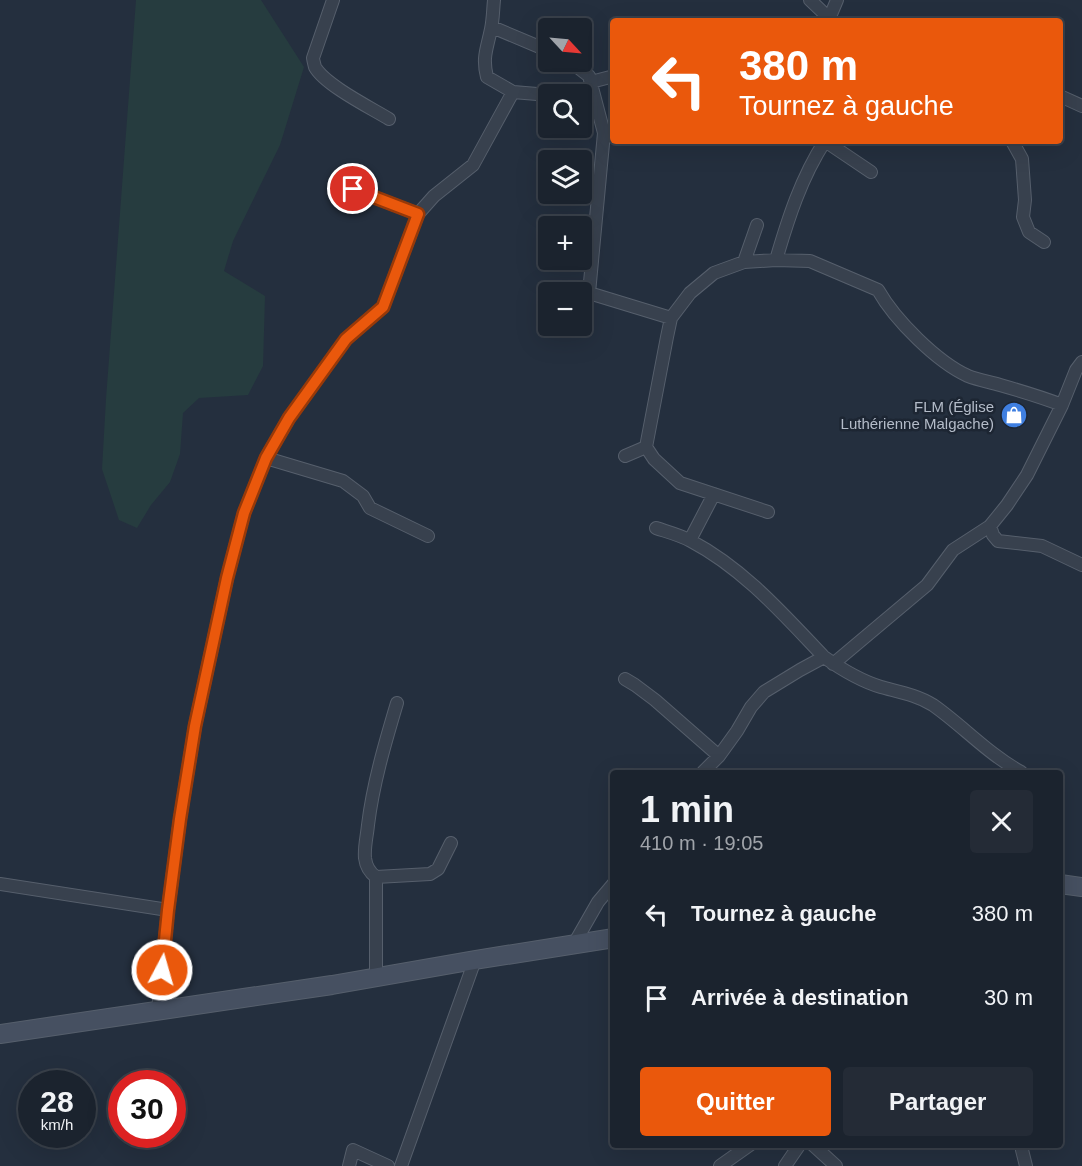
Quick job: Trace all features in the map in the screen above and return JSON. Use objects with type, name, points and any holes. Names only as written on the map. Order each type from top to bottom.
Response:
[{"type":"street","points":[[333,0],[313,58],[315,67],[325,78],[348,95],[389,119]]},
{"type":"street","points":[[494,0],[492,27],[485,50],[484,64],[487,77],[513,92],[538,94]]},
{"type":"street","points":[[810,0],[828,18]]},
{"type":"street","points":[[831,18],[837,0]]},
{"type":"street","points":[[492,27],[538,46]]},
{"type":"street","points":[[584,72],[589,76],[591,82],[604,133],[589,293],[671,318]]},
{"type":"street","points":[[591,82],[610,77]]},
{"type":"street","points":[[158,1010],[168,910],[195,726],[232,556],[244,513],[266,458],[289,418],[346,339],[383,307],[418,214],[434,196],[473,165],[513,92]]},
{"type":"street","points":[[1063,97],[1082,106]]},
{"type":"street","points":[[776,260],[791,210],[815,156],[823,144]]},
{"type":"street","points":[[829,144],[871,172]]},
{"type":"street","points":[[1014,144],[1022,159],[1023,217],[1029,232],[1044,242]]},
{"type":"street","points":[[353,189],[418,214]]},
{"type":"street","points":[[744,262],[757,225]]},
{"type":"street","points":[[768,512],[680,483],[654,459],[646,447],[671,318],[690,293],[714,273],[744,262],[810,261],[878,290],[917,339],[937,357],[968,376],[1036,395],[1062,405]]},
{"type":"street","points":[[705,770],[719,756],[751,707],[764,692],[800,670],[829,660],[927,585],[953,550],[990,526],[1007,506],[1027,475],[1062,405],[1076,369],[1082,362]]},
{"type":"street","points":[[625,456],[646,447]]},
{"type":"street","points":[[266,458],[343,481],[363,496],[370,508],[428,536]]},
{"type":"street","points":[[690,540],[714,494]]},
{"type":"street","points":[[990,526],[998,541],[1042,546],[1082,565]]},
{"type":"street","points":[[656,528],[690,540],[732,566],[770,600],[829,660],[855,676],[879,686],[908,693],[932,705],[1005,763],[1017,770]]},
{"type":"street","points":[[625,679],[656,700],[719,756]]},
{"type":"street","points":[[397,703],[370,806],[365,858],[369,872],[376,877],[430,874],[438,869],[451,843]]},
{"type":"street","points":[[376,877],[376,977]]},
{"type":"street","points":[[0,884],[168,910]]},
{"type":"street","points":[[1063,884],[1082,887]]},
{"type":"street","points":[[574,944],[598,902],[610,888]]},
{"type":"street","points":[[0,1034],[610,939]]},
{"type":"street","points":[[401,1166],[475,960]]},
{"type":"street","points":[[720,1166],[745,1148]]},
{"type":"street","points":[[785,1166],[797,1148]]},
{"type":"street","points":[[816,1148],[836,1166]]},
{"type":"street","points":[[349,1166],[353,1150],[388,1166]]},
{"type":"street","points":[[1022,1150],[1026,1166]]},
{"type":"green space","points":[[136,0],[261,0],[304,67],[280,145],[233,241],[224,271],[265,296],[263,366],[248,395],[199,398],[183,413],[180,454],[170,482],[151,505],[137,528],[119,520],[102,469]]},
{"type":"place","name":"FLM (Église Luthérienne Malgache)","points":[[1014,415]]},
{"type":"route","points":[[162,970],[180,819],[195,726],[227,578],[244,513],[266,458],[289,418],[346,339],[383,307],[418,214],[353,189]]}]
